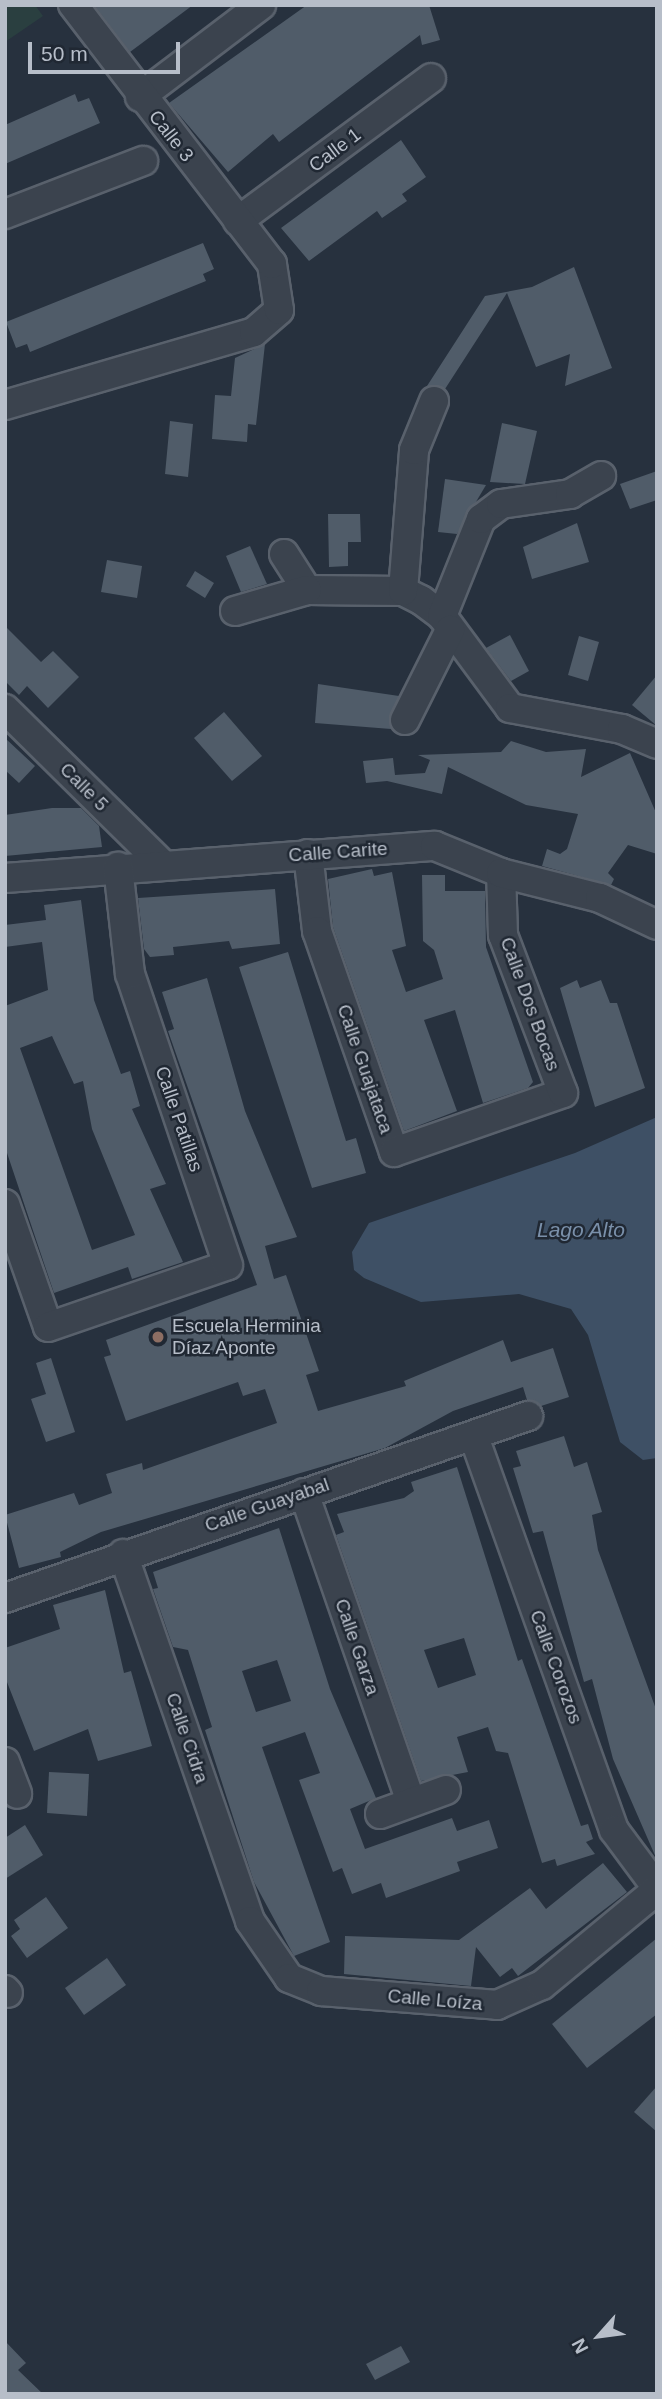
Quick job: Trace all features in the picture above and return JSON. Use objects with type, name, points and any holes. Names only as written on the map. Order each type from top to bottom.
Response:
[{"type":"street","name":"Calle 3","points":[[5,405],[254,332],[279,310],[272,264],[140,97],[73,5]]},
{"type":"street","points":[[140,97],[261,5]]},
{"type":"street","name":"Calle 1","points":[[238,221],[431,78]]},
{"type":"street","points":[[5,214],[143,161]]},
{"type":"street","points":[[403,591],[414,450],[434,401]]},
{"type":"street","points":[[405,720],[446,623],[481,519],[501,504],[570,494],[601,476]]},
{"type":"street","points":[[284,555],[307,590]]},
{"type":"street","points":[[235,611],[307,590],[403,591],[446,623],[510,708],[622,729],[657,744]]},
{"type":"street","name":"Calle 5","points":[[5,709],[162,864]]},
{"type":"street","name":"Calle Carite","points":[[5,878],[118,867],[435,846],[501,873],[600,898],[657,925]]},
{"type":"street","name":"Calle Guajataca","points":[[308,854],[317,931],[394,1152],[563,1093]]},
{"type":"street","name":"Calle Patillas","points":[[5,1204],[48,1327],[228,1265],[130,974],[118,867]]},
{"type":"street","name":"Calle Dos Bocas","points":[[501,873],[503,936],[563,1093]]},
{"type":"street","name":"Calle Guayabal","points":[[6,1598],[123,1554],[474,1437],[528,1416]]},
{"type":"street","name":"Calle Corozos","points":[[474,1437],[614,1830],[657,1889]]},
{"type":"street","name":"Calle Garza","points":[[304,1493],[411,1802]]},
{"type":"street","name":"Calle Cidra","points":[[123,1554],[250,1921]]},
{"type":"street","points":[[5,1762],[16,1794]]},
{"type":"street","points":[[380,1814],[446,1790]]},
{"type":"street","name":"Calle Loíza","points":[[250,1921],[289,1978],[321,1991],[497,2005],[542,1985],[657,1889]]},
{"type":"green space","points":[[5,5],[35,5],[43,16],[5,42]]},
{"type":"water","name":"Lago Alto","points":[[657,1117],[657,1458],[643,1460],[620,1442],[588,1335],[571,1309],[519,1294],[421,1302],[364,1278],[354,1270],[352,1252],[369,1223],[575,1153]]},
{"type":"building","points":[[94,5],[193,5],[130,52]]},
{"type":"building","points":[[307,5],[429,5],[440,40],[422,45],[420,35],[279,142],[273,134],[228,172],[169,103]]},
{"type":"building","points":[[75,94],[78,102],[89,98],[100,123],[5,164],[5,125]]},
{"type":"building","points":[[401,140],[426,177],[402,194],[407,201],[382,218],[377,211],[309,261],[281,228]]},
{"type":"building","points":[[203,243],[214,269],[203,274],[206,281],[30,352],[27,344],[16,348],[6,322]]},
{"type":"building","points":[[574,267],[612,368],[565,386],[570,354],[536,367],[507,293],[445,389],[427,386],[485,296],[532,287]]},
{"type":"building","points":[[265,344],[256,425],[248,424],[247,442],[212,439],[215,395],[231,396],[235,358]]},
{"type":"building","points":[[170,421],[193,424],[188,477],[165,474]]},
{"type":"building","points":[[502,423],[537,431],[525,484],[490,482]]},
{"type":"building","points":[[657,471],[657,500],[630,509],[620,484]]},
{"type":"building","points":[[445,479],[486,485],[457,534],[438,532]]},
{"type":"building","points":[[328,514],[360,514],[361,542],[348,542],[348,566],[329,567]]},
{"type":"building","points":[[577,523],[589,562],[532,579],[523,547]]},
{"type":"building","points":[[250,546],[267,584],[241,592],[226,556]]},
{"type":"building","points":[[107,560],[142,566],[137,598],[101,592]]},
{"type":"building","points":[[195,571],[214,583],[205,598],[186,586]]},
{"type":"building","points":[[5,626],[41,662],[53,651],[79,677],[48,708],[27,686],[19,695],[5,681]]},
{"type":"building","points":[[510,635],[529,671],[511,681],[486,648]]},
{"type":"building","points":[[579,636],[599,642],[588,681],[568,675]]},
{"type":"building","points":[[657,675],[657,726],[632,705]]},
{"type":"building","points":[[318,684],[399,696],[391,729],[315,723]]},
{"type":"building","points":[[224,712],[262,756],[232,781],[194,738]]},
{"type":"building","points":[[5,738],[35,766],[19,783],[5,770]]},
{"type":"building","points":[[511,741],[546,752],[586,749],[581,777],[630,753],[657,815],[657,854],[628,845],[608,873],[614,879],[611,885],[542,866],[547,849],[560,854],[567,849],[578,814],[526,805],[448,767],[442,794],[387,781],[366,783],[363,761],[393,758],[395,775],[425,773],[430,760],[418,755],[501,752]]},
{"type":"building","points":[[52,808],[81,808],[99,826],[102,847],[5,856],[5,815]]},
{"type":"building","points":[[372,869],[374,876],[392,872],[406,946],[392,950],[406,992],[443,979],[434,950],[423,941],[422,875],[445,875],[445,891],[485,891],[486,947],[533,1082],[528,1088],[483,1103],[455,1010],[424,1020],[457,1111],[404,1131],[333,927],[328,879]]},
{"type":"building","points":[[275,889],[280,944],[232,949],[229,941],[173,947],[174,955],[150,957],[144,949],[138,898]]},
{"type":"building","points":[[81,900],[94,1000],[121,1074],[130,1071],[140,1106],[132,1109],[166,1184],[150,1189],[183,1262],[132,1279],[128,1267],[54,1293],[5,1147],[5,1006],[48,990],[42,942],[5,947],[5,925],[46,920],[44,905]],"holes":[[[52,1036],[74,1084],[83,1081],[92,1129],[135,1235],[92,1250],[20,1048]]]},
{"type":"building","points":[[288,952],[346,1141],[356,1138],[366,1173],[312,1188],[239,967]]},
{"type":"building","points":[[207,978],[245,1111],[297,1237],[265,1246],[274,1279],[286,1275],[319,1371],[306,1375],[318,1411],[406,1386],[404,1381],[503,1340],[511,1362],[553,1348],[569,1397],[541,1406],[527,1400],[523,1387],[453,1411],[385,1448],[101,1532],[60,1552],[61,1557],[19,1568],[5,1515],[74,1493],[79,1505],[112,1493],[106,1474],[142,1463],[143,1470],[277,1423],[265,1389],[243,1396],[238,1382],[126,1421],[104,1357],[111,1355],[106,1340],[257,1285],[168,1031],[174,1029],[162,992]]},
{"type":"building","points":[[577,980],[580,988],[601,980],[610,1003],[617,1003],[645,1088],[595,1107],[560,988]]},
{"type":"building","points":[[51,1358],[75,1432],[46,1442],[31,1399],[46,1394],[36,1363]]},
{"type":"building","points":[[564,1436],[574,1467],[587,1462],[602,1512],[592,1515],[598,1550],[657,1712],[657,1860],[613,1759],[592,1679],[584,1682],[543,1531],[533,1533],[513,1468],[521,1466],[516,1451]]},
{"type":"building","points":[[457,1467],[518,1661],[522,1659],[581,1826],[588,1824],[593,1839],[586,1842],[595,1854],[557,1866],[555,1859],[542,1863],[508,1753],[496,1751],[488,1727],[457,1737],[468,1772],[421,1781],[336,1535],[344,1532],[337,1514],[404,1498],[414,1491],[411,1482]],"holes":[[[464,1638],[476,1675],[438,1688],[424,1650]]]},
{"type":"building","points":[[279,1528],[330,1689],[376,1798],[350,1809],[365,1849],[452,1818],[457,1831],[489,1820],[498,1848],[457,1862],[460,1871],[386,1898],[381,1883],[352,1894],[342,1868],[333,1872],[299,1780],[320,1773],[305,1732],[262,1747],[330,1942],[294,1956],[254,1882],[205,1730],[212,1727],[188,1650],[173,1647],[153,1589],[158,1588],[153,1572]],"holes":[[[277,1660],[291,1701],[256,1712],[242,1671]]]},
{"type":"building","points":[[105,1590],[124,1673],[131,1671],[152,1746],[98,1761],[88,1729],[34,1751],[5,1677],[5,1648],[60,1629],[53,1605]]},
{"type":"building","points":[[49,1772],[89,1774],[87,1816],[47,1813]]},
{"type":"building","points":[[25,1825],[43,1855],[5,1879],[5,1838]]},
{"type":"building","points":[[603,1863],[627,1892],[518,1976],[512,1968],[500,1977],[476,1947],[471,1986],[344,1974],[345,1936],[459,1940],[530,1888],[546,1909]]},
{"type":"building","points":[[46,1897],[68,1928],[27,1958],[11,1936],[20,1929],[14,1920]]},
{"type":"building","points":[[657,1938],[657,2014],[587,2068],[552,2024]]},
{"type":"building","points":[[107,1958],[126,1985],[84,2015],[65,1988]]},
{"type":"building","points":[[657,2086],[657,2132],[634,2112]]},
{"type":"building","points":[[5,2341],[26,2363],[18,2370],[43,2394],[5,2394]]},
{"type":"building","points":[[401,2346],[410,2362],[375,2380],[366,2364]]},
{"type":"place","name":"Escuela Herminia Díaz Aponte","points":[[158,1337]]}]
